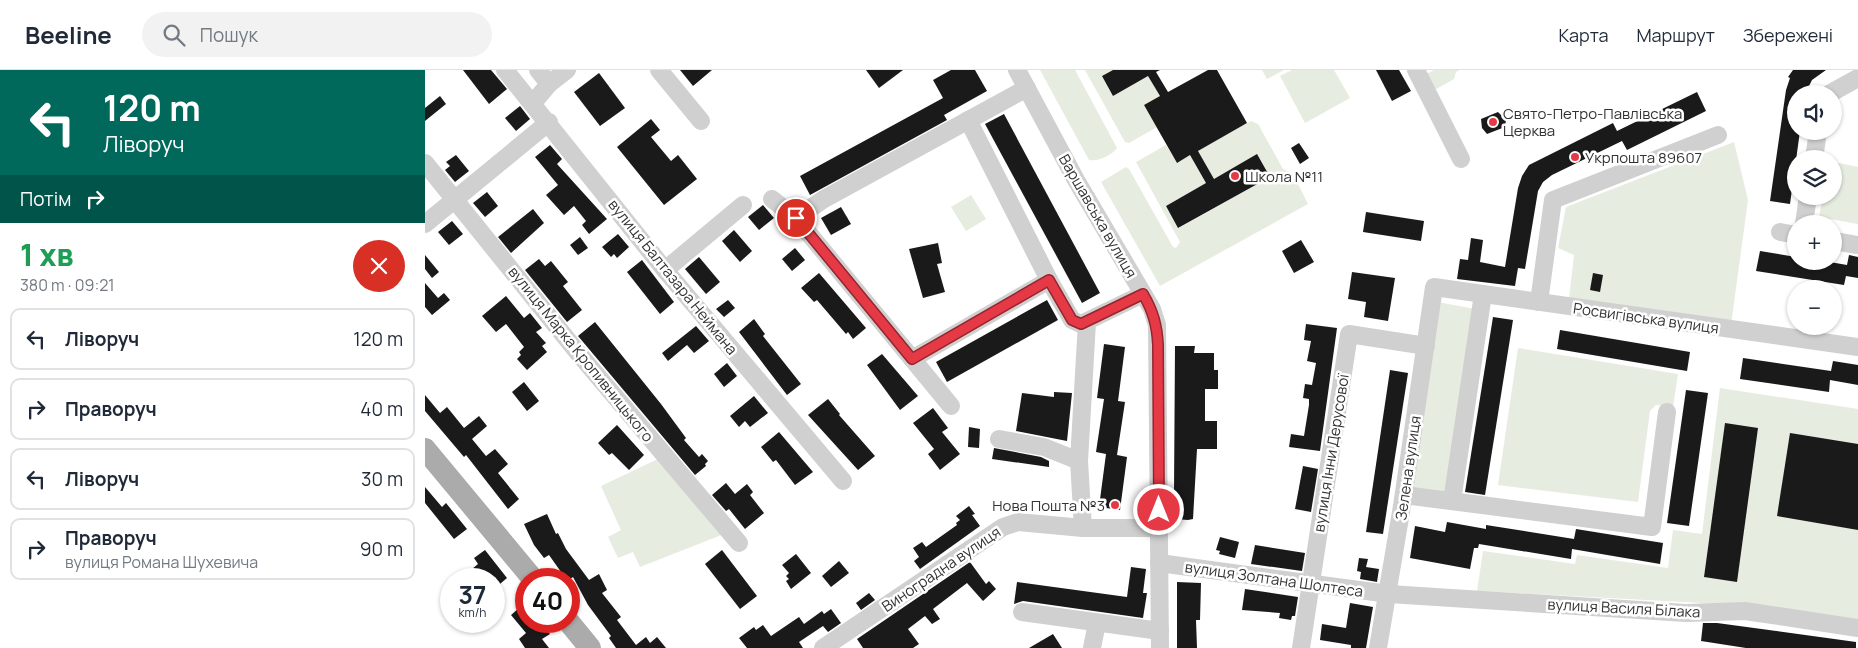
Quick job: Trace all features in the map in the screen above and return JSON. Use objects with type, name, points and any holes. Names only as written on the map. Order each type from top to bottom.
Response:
[{"type":"main road","points":[[425,449],[524,568]]},
{"type":"main road","points":[[578,633],[590,648]]},
{"type":"street","name":"вулиця Балтазара Неймана","points":[[505,70],[549,122],[665,270],[843,482]]},
{"type":"street","points":[[538,70],[549,84]]},
{"type":"street","points":[[533,103],[549,84],[567,70]]},
{"type":"street","points":[[659,70],[701,121]]},
{"type":"street","name":"Варшавська вулиця","points":[[1017,70],[1076,180],[1152,309],[1157,325],[1160,640]]},
{"type":"street","points":[[1416,70],[1461,159]]},
{"type":"street","points":[[1842,87],[1858,78]]},
{"type":"street","points":[[796,218],[824,199],[1027,88]]},
{"type":"street","points":[[968,120],[1049,280],[1072,320],[1081,324],[1087,322],[1143,294]]},
{"type":"street","points":[[425,224],[549,122]]},
{"type":"street","points":[[1539,302],[1553,200],[1718,135]]},
{"type":"street","name":"вулиця Марка Кропивницького","points":[[425,163],[579,354],[739,542]]},
{"type":"street","points":[[772,199],[796,218],[951,406]]},
{"type":"street","points":[[665,270],[743,205]]},
{"type":"street","points":[[1842,242],[1858,245]]},
{"type":"street","points":[[912,359],[1049,280]]},
{"type":"street","name":"Росвигівська вулиця","points":[[1434,287],[1858,347]]},
{"type":"street","name":"Зелена вулиця","points":[[1378,648],[1389,594],[1434,287]]},
{"type":"street","points":[[1452,501],[1483,294]]},
{"type":"street","points":[[1083,528],[1079,461],[1087,322]]},
{"type":"street","name":"вулиця Інни Дерусової","points":[[1301,648],[1349,334],[1426,346]]},
{"type":"street","points":[[1404,495],[1652,527],[1667,412]]},
{"type":"street","points":[[999,439],[1044,447],[1079,461]]},
{"type":"street","name":"Виноградна вулиця","points":[[823,648],[1003,526],[1018,522],[1083,528],[1160,528]]},
{"type":"street","name":"вулиця Золтана Шолтеса","points":[[1159,563],[1389,594]]},
{"type":"street","name":"вулиця Василя Білака","points":[[1389,594],[1687,613],[1745,611],[1858,628]]},
{"type":"street","points":[[1022,612],[1097,623],[1160,640]]},
{"type":"street","points":[[1093,648],[1097,623]]},
{"type":"shaded area","points":[[1040,70],[1075,70],[1117,148],[1115,151],[1100,159],[1089,160]]},
{"type":"shaded area","points":[[1085,70],[1113,70],[1102,76],[1113,96],[1148,76],[1160,96],[1144,105],[1157,127],[1129,143],[1125,142]]},
{"type":"shaded area","points":[[1262,70],[1284,70],[1267,79]]},
{"type":"shaded area","points":[[1292,70],[1334,70],[1350,98],[1305,123],[1280,76]]},
{"type":"shaded area","points":[[1434,70],[1460,70],[1456,72],[1454,79],[1429,93],[1421,77]]},
{"type":"shaded area","points":[[1251,121],[1258,124],[1283,169],[1293,174],[1308,204],[1160,286],[1101,182],[1126,167],[1129,169],[1173,247],[1176,248],[1180,242],[1136,162],[1166,145],[1177,163],[1190,155],[1206,183],[1166,206],[1179,228],[1270,177],[1257,155],[1214,179],[1198,151]]},
{"type":"shaded area","points":[[1734,142],[1748,200],[1731,325],[1569,299],[1574,255],[1558,248],[1566,207]]},
{"type":"shaded area","points":[[1842,164],[1858,167],[1858,224],[1842,221],[1842,215],[1819,215],[1821,205],[1842,205]]},
{"type":"shaded area","points":[[971,195],[986,219],[966,231],[951,207]]},
{"type":"shaded area","points":[[1432,301],[1481,310],[1452,501],[1404,495]]},
{"type":"shaded area","points":[[1518,348],[1678,374],[1673,407],[1656,405],[1650,411],[1638,502],[1498,485]]},
{"type":"shaded area","points":[[1720,388],[1858,409],[1858,622],[1777,607],[1477,591],[1483,551],[1575,564],[1577,555],[1668,568],[1673,530],[1702,534]]},
{"type":"shaded area","points":[[660,458],[724,534],[640,567],[633,552],[618,558],[608,537],[621,530],[601,486]]},
{"type":"building","points":[[463,70],[491,70],[507,89],[489,104]]},
{"type":"building","points":[[680,70],[712,70],[693,86]]},
{"type":"building","points":[[866,70],[903,70],[879,88]]},
{"type":"building","points":[[951,70],[975,70],[987,91],[944,115],[947,120],[810,195],[800,176],[943,98],[933,80]]},
{"type":"building","points":[[1113,70],[1160,70],[1156,72],[1168,92],[1208,70],[1217,70],[1247,123],[1198,151],[1214,179],[1257,154],[1270,177],[1178,228],[1166,206],[1206,183],[1190,155],[1177,163],[1144,105],[1160,96],[1148,76],[1113,96],[1102,76]]},
{"type":"building","points":[[1376,70],[1399,70],[1411,91],[1392,101]]},
{"type":"building","points":[[1793,70],[1826,70],[1812,80],[1810,85],[1788,85],[1790,78],[1788,77]]},
{"type":"building","points":[[599,73],[625,108],[600,126],[574,92]]},
{"type":"building","points":[[1787,87],[1787,140],[1799,140],[1797,150],[1787,150],[1787,204],[1770,201]]},
{"type":"building","points":[[1697,92],[1706,111],[1627,150],[1622,141],[1552,175],[1543,182],[1538,191],[1525,269],[1518,268],[1515,286],[1457,279],[1460,259],[1468,260],[1471,238],[1483,240],[1480,262],[1505,267],[1518,188],[1522,176],[1529,165],[1613,123],[1617,131]]},
{"type":"building","points":[[440,96],[446,104],[425,121],[425,108]]},
{"type":"building","points":[[520,106],[530,119],[516,131],[505,118]]},
{"type":"building","name":"Свято-Петро-Павлівська Церква","points":[[1498,112],[1506,120],[1505,127],[1487,134],[1482,128],[1481,119]]},
{"type":"building","points":[[1004,114],[1100,293],[1082,303],[985,124]]},
{"type":"building","points":[[651,119],[660,130],[651,137],[671,161],[678,155],[697,179],[664,205],[617,147]]},
{"type":"building","points":[[1299,143],[1309,158],[1300,164],[1291,148]]},
{"type":"building","points":[[550,145],[562,159],[557,164],[607,219],[589,234],[582,225],[586,221],[574,206],[564,215],[546,195],[558,185],[535,157]]},
{"type":"building","points":[[456,155],[469,171],[455,182],[445,170],[450,166],[446,162]]},
{"type":"building","points":[[487,192],[498,206],[485,217],[473,203]]},
{"type":"building","points":[[763,205],[774,218],[759,230],[748,217]]},
{"type":"building","points":[[841,207],[851,224],[831,235],[821,218]]},
{"type":"building","points":[[533,209],[544,223],[511,253],[498,237]]},
{"type":"building","points":[[1366,212],[1424,221],[1421,241],[1363,232]]},
{"type":"building","points":[[452,221],[463,234],[449,245],[438,232]]},
{"type":"building","points":[[734,230],[752,251],[740,262],[722,241]]},
{"type":"building","points":[[618,234],[629,247],[617,258],[614,254],[611,257],[602,247]]},
{"type":"building","points":[[580,237],[588,248],[578,255],[570,245]]},
{"type":"building","points":[[1301,240],[1314,262],[1294,273],[1282,251]]},
{"type":"building","points":[[938,243],[942,263],[937,264],[945,292],[923,298],[909,249]]},
{"type":"building","points":[[795,248],[805,260],[792,271],[782,259]]},
{"type":"building","points":[[1760,251],[1787,256],[1787,270],[1842,270],[1842,264],[1847,265],[1849,255],[1858,257],[1858,278],[1846,276],[1844,285],[1842,285],[1842,280],[1813,280],[1756,271]]},
{"type":"building","points":[[425,255],[439,272],[432,278],[425,269]]},
{"type":"building","points":[[699,257],[720,282],[706,294],[685,269]]},
{"type":"building","points":[[539,259],[545,266],[551,261],[568,282],[563,286],[582,310],[567,322],[525,270]]},
{"type":"building","points":[[642,260],[674,302],[660,314],[627,272]]},
{"type":"building","points":[[1352,272],[1395,278],[1388,321],[1364,317],[1366,302],[1348,299]]},
{"type":"building","points":[[819,273],[866,328],[853,339],[848,332],[846,334],[817,300],[814,302],[801,288]]},
{"type":"building","points":[[1593,273],[1603,275],[1600,292],[1590,290]]},
{"type":"building","points":[[425,283],[438,298],[444,293],[450,300],[432,315],[425,307]]},
{"type":"building","points":[[506,296],[524,318],[530,313],[542,328],[536,332],[546,343],[542,346],[547,352],[527,370],[517,359],[521,355],[519,352],[524,347],[506,324],[496,332],[482,316]]},
{"type":"building","points":[[728,300],[735,308],[724,317],[716,309]]},
{"type":"building","points":[[1047,300],[1058,320],[947,382],[936,362]]},
{"type":"building","points":[[1493,317],[1513,320],[1485,495],[1465,492]]},
{"type":"building","points":[[754,319],[765,334],[763,336],[801,384],[787,395],[739,332]]},
{"type":"building","points":[[595,322],[661,404],[686,438],[684,440],[699,457],[702,454],[708,461],[705,464],[706,466],[695,475],[578,336]]},
{"type":"building","points":[[1306,324],[1337,328],[1320,451],[1289,447],[1291,434],[1304,436],[1309,405],[1309,399],[1303,398],[1305,384],[1312,385],[1316,363],[1307,361],[1311,341],[1304,340]]},
{"type":"building","points":[[696,326],[709,341],[694,353],[687,345],[668,361],[662,353]]},
{"type":"building","points":[[1560,330],[1690,352],[1687,371],[1557,349]]},
{"type":"building","points":[[1104,344],[1125,347],[1118,401],[1125,402],[1117,455],[1127,457],[1120,510],[1099,507],[1106,454],[1096,452],[1104,399],[1097,398]]},
{"type":"building","points":[[1175,346],[1195,346],[1194,353],[1214,353],[1214,370],[1218,370],[1218,389],[1205,389],[1205,421],[1217,421],[1217,449],[1197,449],[1193,519],[1188,520],[1175,519],[1177,492],[1174,492]]},
{"type":"building","points":[[882,354],[918,396],[900,410],[867,365]]},
{"type":"building","points":[[1743,358],[1831,371],[1833,361],[1858,365],[1858,385],[1830,380],[1829,392],[1740,379]]},
{"type":"building","points":[[727,363],[737,376],[724,387],[714,374]]},
{"type":"building","points":[[1390,370],[1408,373],[1383,534],[1366,532]]},
{"type":"building","points":[[524,382],[539,401],[527,411],[512,392]]},
{"type":"building","points":[[1686,390],[1708,393],[1689,526],[1667,523]]},
{"type":"building","points":[[1054,392],[1072,393],[1067,441],[1016,431],[1022,393],[1054,397]]},
{"type":"building","points":[[425,395],[440,413],[447,407],[464,428],[479,416],[487,426],[472,439],[486,456],[495,449],[508,464],[498,473],[519,499],[508,509],[466,455],[464,457],[425,411]]},
{"type":"building","points":[[754,396],[768,413],[750,427],[745,421],[739,427],[730,416]]},
{"type":"building","points":[[828,399],[839,415],[875,456],[858,470],[808,415]]},
{"type":"building","points":[[933,408],[948,428],[942,432],[960,454],[940,470],[928,454],[934,449],[913,423]]},
{"type":"building","points":[[1725,423],[1758,428],[1737,582],[1704,577]]},
{"type":"building","points":[[617,425],[644,455],[629,470],[612,453],[609,455],[598,443]]},
{"type":"building","points":[[969,427],[980,429],[979,448],[968,447]]},
{"type":"building","points":[[779,432],[813,472],[795,485],[776,460],[773,462],[761,447]]},
{"type":"building","points":[[1790,433],[1858,444],[1858,530],[1777,516]]},
{"type":"building","points":[[994,448],[1041,457],[1049,461],[1049,467],[992,459]]},
{"type":"building","points":[[1303,466],[1318,469],[1311,512],[1295,509]]},
{"type":"building","points":[[726,483],[735,494],[747,484],[753,492],[750,495],[764,513],[745,529],[729,509],[726,511],[712,495]]},
{"type":"building","points":[[425,487],[442,507],[446,503],[467,529],[454,539],[425,503]]},
{"type":"building","points":[[969,506],[975,514],[972,515],[980,526],[920,569],[914,561],[919,557],[913,548],[922,542],[926,547],[957,525],[956,523],[960,520],[956,516]]},
{"type":"building","points":[[547,514],[556,534],[558,533],[566,549],[589,580],[599,574],[607,590],[602,593],[621,617],[617,620],[636,645],[646,637],[650,643],[657,637],[666,648],[616,648],[609,638],[611,636],[588,605],[580,590],[580,568],[558,568],[549,555],[544,558],[534,545],[524,524]]},
{"type":"building","points":[[1447,522],[1486,529],[1486,525],[1574,539],[1576,529],[1663,543],[1660,564],[1572,549],[1571,559],[1479,544],[1478,548],[1474,548],[1470,569],[1410,558],[1415,526],[1445,532]]},
{"type":"building","points":[[1220,537],[1239,542],[1235,558],[1219,554],[1220,551],[1216,550]]},
{"type":"building","points":[[1255,545],[1305,553],[1302,571],[1251,564]]},
{"type":"building","points":[[485,550],[499,568],[473,568],[478,564],[474,558]]},
{"type":"building","points":[[722,550],[757,596],[740,609],[705,564]]},
{"type":"building","points":[[796,554],[811,573],[791,589],[786,581],[789,579],[786,576],[789,573],[782,565]]},
{"type":"building","points":[[1359,558],[1368,559],[1366,567],[1379,569],[1377,582],[1360,579],[1361,572],[1357,571]]},
{"type":"building","points":[[839,561],[849,573],[831,587],[822,576]]},
{"type":"building","points":[[970,562],[986,584],[989,581],[996,589],[983,601],[967,583],[933,609],[940,619],[932,624],[925,616],[908,629],[919,644],[913,648],[863,648],[857,639]]},
{"type":"building","points":[[1131,567],[1146,569],[1143,593],[1147,593],[1143,618],[1023,601],[1014,604],[1017,582],[1127,597]]},
{"type":"building","points":[[1177,582],[1201,583],[1200,620],[1196,620],[1197,648],[1177,648]]},
{"type":"building","points":[[1245,589],[1298,597],[1295,616],[1292,616],[1291,620],[1279,618],[1280,613],[1242,610]]},
{"type":"building","points":[[869,593],[875,600],[861,610],[856,603]]},
{"type":"building","points":[[1350,603],[1373,607],[1366,648],[1351,648],[1351,645],[1320,640],[1322,624],[1346,628]]},
{"type":"building","points":[[831,609],[841,623],[828,632],[823,626],[799,642],[803,648],[747,648],[739,638],[754,627],[756,630],[763,625],[771,636],[799,617],[804,624],[822,611],[824,614]]},
{"type":"building","points":[[515,612],[515,620],[511,615]]},
{"type":"building","points":[[1703,623],[1717,623],[1856,642],[1856,648],[1746,648],[1701,641]]},
{"type":"building","points":[[526,633],[550,634],[542,639],[549,648],[525,648],[519,639]]},
{"type":"building","points":[[1053,634],[1062,648],[1029,648]]},
{"type":"place","name":"Свято-Петро-Павлівська Церква","points":[[1493,122]]},
{"type":"place","name":"Укрпошта 89607","points":[[1575,157]]},
{"type":"place","name":"Школа №11","points":[[1235,176]]},
{"type":"place","name":"Нова Пошта №3","points":[[1115,505]]},
{"type":"route","points":[[796,218],[912,359],[1049,280],[1072,320],[1075,323],[1081,324],[1143,294],[1152,309],[1157,325],[1159,510]]}]
